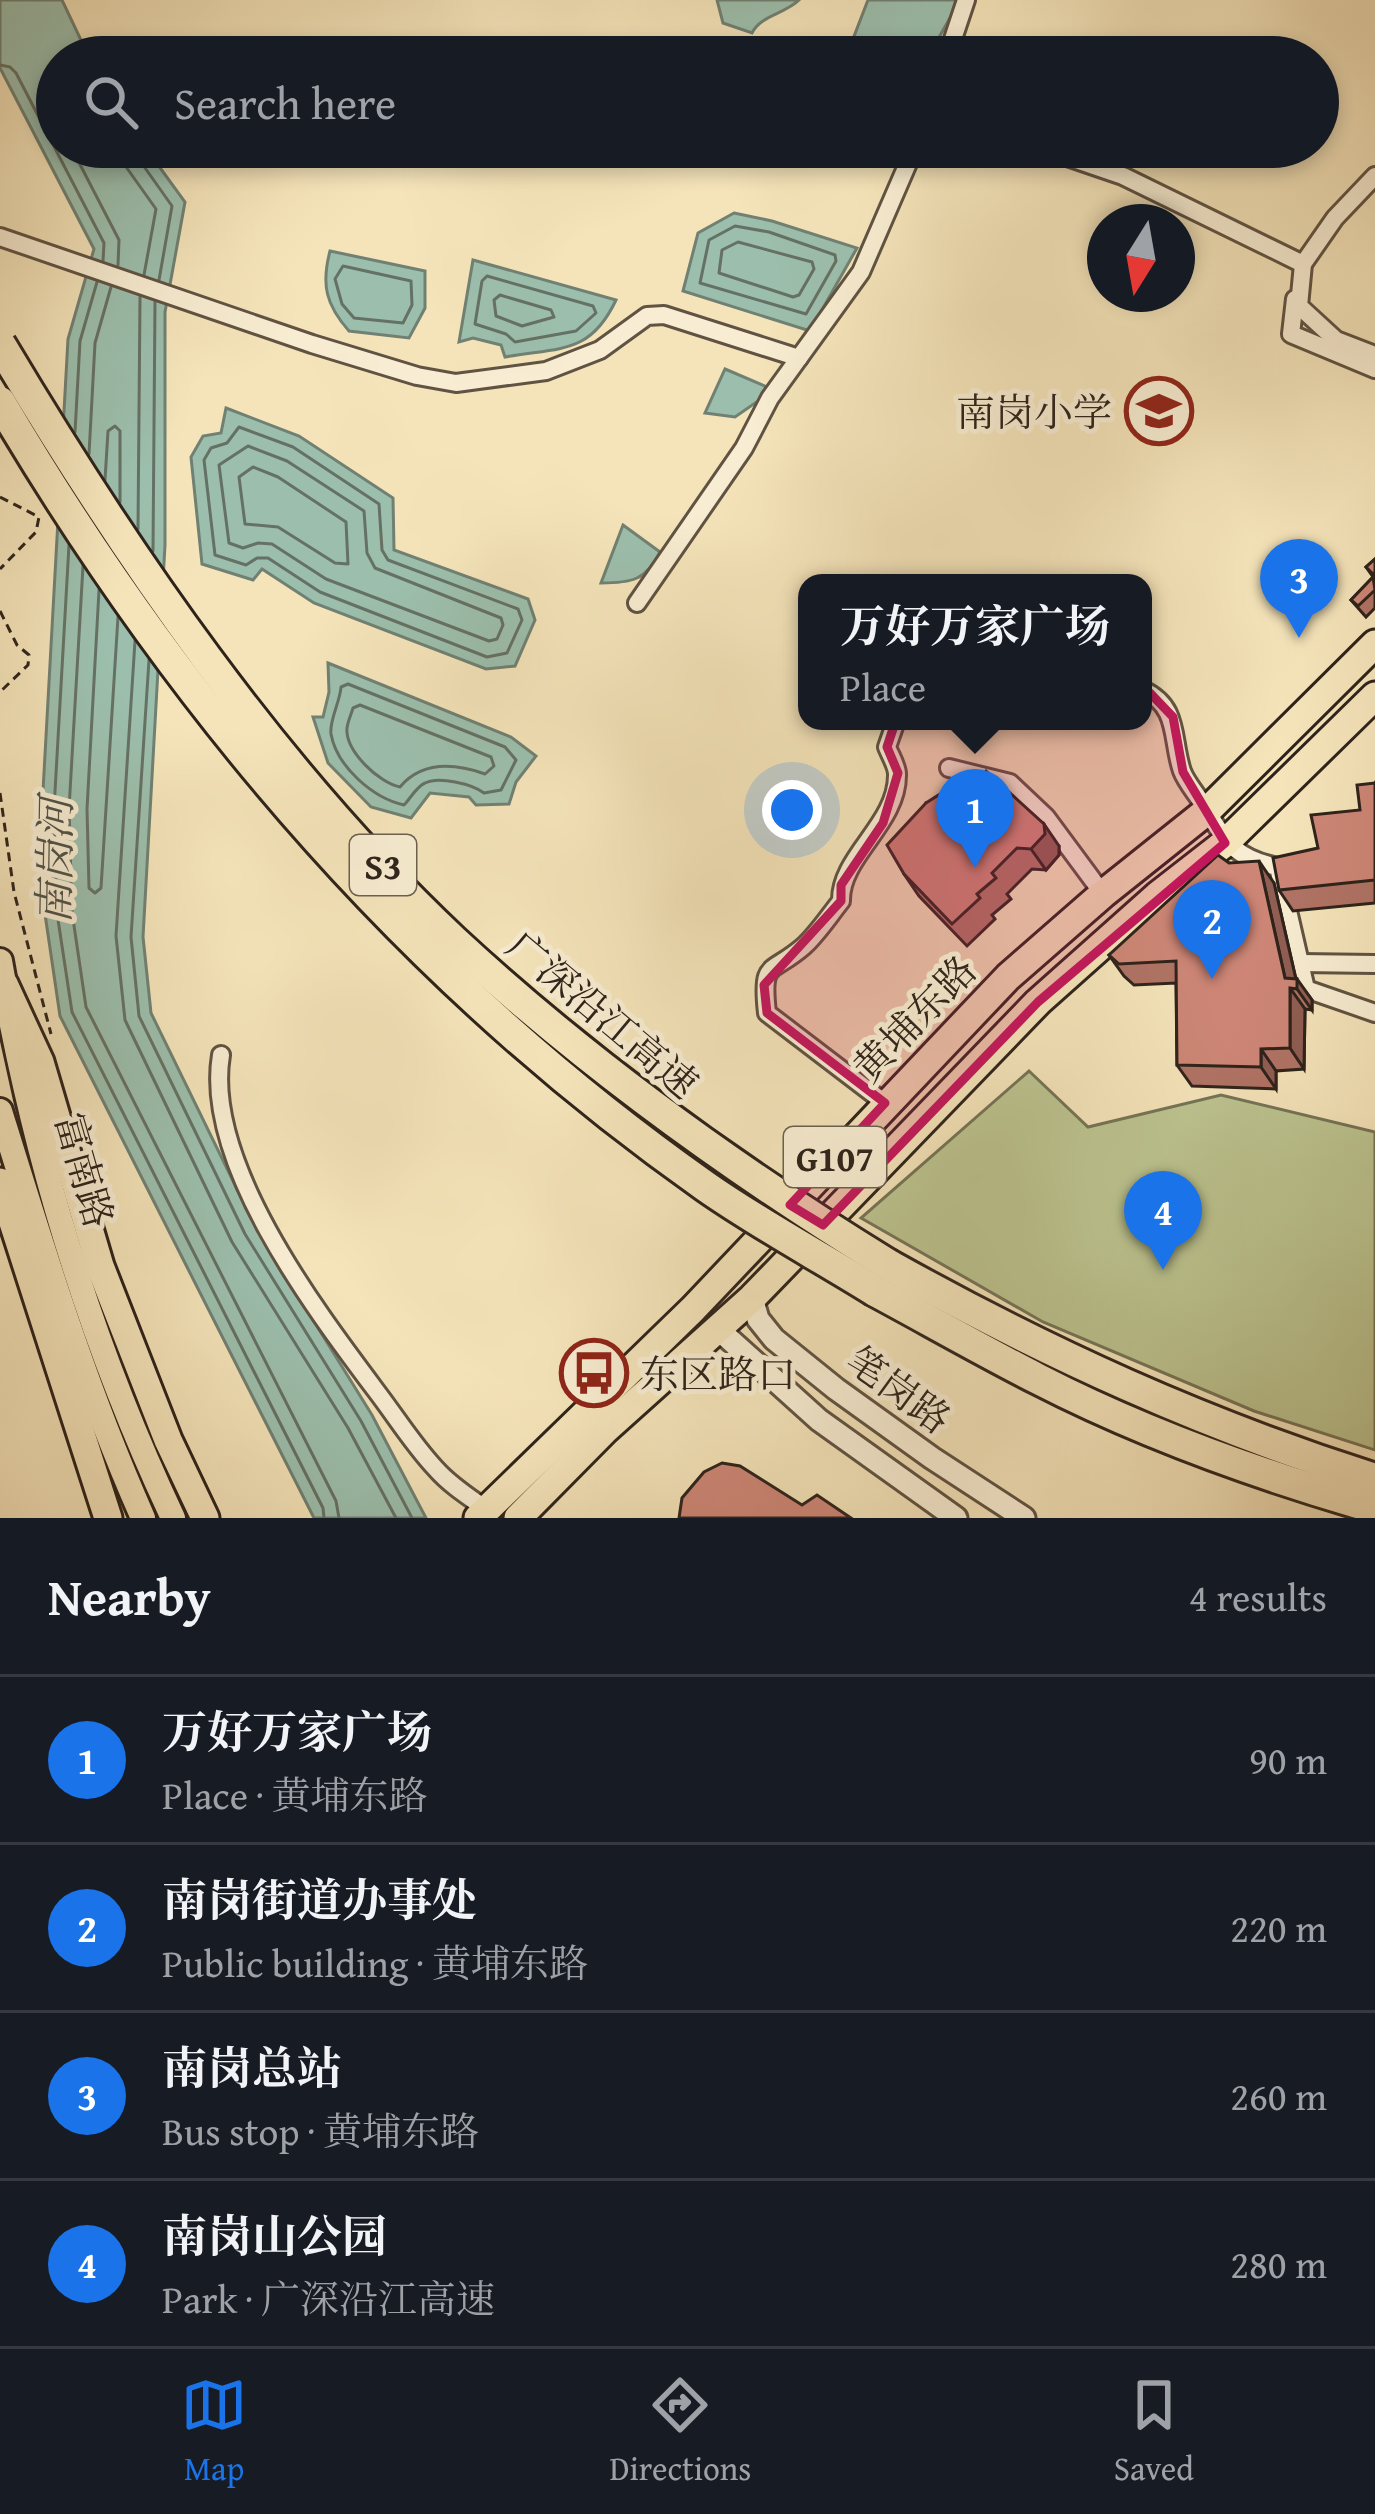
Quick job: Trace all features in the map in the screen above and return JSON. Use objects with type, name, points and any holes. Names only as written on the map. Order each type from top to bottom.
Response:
[{"type":"highway","name":"广深沿江高速","points":[[0,344],[140,566],[319,799],[452,939],[588,1056],[882,1278],[1041,1381],[1166,1436],[1309,1474],[1375,1479]]},
{"type":"highway","name":"广深沿江高速","points":[[0,402],[81,536],[219,725],[294,817],[431,962],[587,1097],[707,1188],[882,1278]]},
{"type":"highway","name":"黄埔东路","points":[[482,1514],[693,1309],[1008,977],[1207,812],[1375,644]]},
{"type":"highway","name":"黄埔东路","points":[[518,1518],[605,1430],[752,1298],[1038,1002],[1157,896],[1226,843],[1375,696]]},
{"type":"highway","points":[[2,972],[40,1062],[100,1266],[167,1440],[205,1518]]},
{"type":"highway","points":[[0,1182],[108,1518]]},
{"type":"highway","name":"广深沿江高速","points":[[1309,1474],[1375,1508]]},
{"type":"main road","name":"富南路","points":[[2,972],[23,1087],[44,1163],[121,1394],[173,1518]]},
{"type":"main road","name":"富南路","points":[[0,1112],[57,1300],[97,1414],[142,1518]]},
{"type":"street","points":[[954,36],[966,0]]},
{"type":"street","points":[[637,603],[744,448],[770,398],[861,272],[905,168]]},
{"type":"street","points":[[1100,168],[1301,263]]},
{"type":"street","points":[[1375,176],[1301,263],[1291,334],[1375,369]]},
{"type":"street","points":[[0,237],[193,305],[417,376],[456,383],[546,371],[600,350],[647,316],[664,315],[799,358]]},
{"type":"street","points":[[1301,263],[1299,306],[1336,340],[1375,355]]},
{"type":"street","points":[[1152,696],[1172,717],[1183,772],[1226,843],[1253,862],[1278,867],[1306,989],[1375,1013]]},
{"type":"street","points":[[885,1103],[767,1013],[764,986],[767,973],[805,945],[841,901],[841,885],[883,823],[898,772],[887,747],[893,730]]},
{"type":"street","points":[[950,768],[1010,783],[1046,817],[1103,894]]},
{"type":"street","points":[[1300,963],[1375,964]]},
{"type":"street","points":[[221,1054],[216,1086],[232,1146],[261,1216],[306,1296],[437,1471],[482,1514]]},
{"type":"street","name":"笔岗路","points":[[752,1298],[758,1319],[774,1339],[932,1458],[1024,1518]]},
{"type":"street","name":"笔岗路","points":[[718,1329],[819,1420],[956,1518]]},
{"type":"path","points":[[0,497],[39,517],[36,532],[0,569]]},
{"type":"path","points":[[0,611],[17,645],[29,655],[28,665],[0,692]]},
{"type":"path","points":[[0,793],[14,892],[54,1048]]},
{"type":"highlighted area","points":[[919,650],[1050,660],[1150,693],[1173,717],[1183,772],[1225,843],[1038,1002],[823,1225],[790,1205],[885,1103],[767,1013],[764,985],[841,901],[841,885],[883,823],[898,773],[887,747]]},
{"type":"green space","points":[[1029,1071],[1088,1127],[1221,1095],[1375,1132],[1375,1450],[1254,1411],[1043,1322],[861,1218]]},
{"type":"water","points":[[0,0],[62,0],[79,36],[36,36],[36,137],[0,68]]},
{"type":"water","points":[[717,0],[799,0],[761,22],[752,33],[723,23]]},
{"type":"water","points":[[868,0],[960,0],[940,36],[854,36]]},
{"type":"water","name":"南岗河","points":[[52,168],[160,168],[185,202],[165,312],[165,545],[143,937],[151,1013],[256,1228],[372,1415],[426,1518],[314,1518],[60,1016],[45,914],[42,809],[68,339],[94,249]]},
{"type":"water","points":[[734,213],[857,248],[810,331],[683,291],[698,233]]},
{"type":"water","points":[[330,251],[425,271],[425,308],[409,338],[349,331],[328,294]]},
{"type":"water","points":[[473,260],[616,300],[584,340],[505,357],[501,345],[473,338],[459,342]]},
{"type":"water","points":[[725,369],[767,387],[761,399],[735,417],[705,413]]},
{"type":"water","points":[[226,408],[299,436],[393,498],[394,550],[528,599],[535,620],[515,666],[486,669],[314,603],[262,569],[253,580],[202,564],[191,457],[203,436],[221,433]]},
{"type":"water","points":[[623,525],[660,552],[650,569],[637,578],[601,583]]},
{"type":"water","points":[[328,663],[511,737],[536,756],[516,782],[509,804],[476,805],[469,797],[430,793],[411,818],[371,807],[328,763],[313,717],[323,717],[329,692]]},
{"type":"building","points":[[1373,577],[1375,590],[1358,606],[1351,600]]},
{"type":"building","points":[[986,771],[1044,824],[1045,834],[1031,849],[1017,848],[992,873],[996,878],[977,894],[980,898],[952,924],[904,874],[887,845],[926,803],[945,791],[962,796]]},
{"type":"building","points":[[1375,783],[1375,880],[1279,890],[1273,858],[1318,848],[1311,815],[1360,810],[1357,785]]},
{"type":"building","points":[[1218,855],[1229,863],[1259,861],[1285,978],[1297,979],[1297,989],[1290,988],[1290,1048],[1261,1049],[1261,1067],[1177,1065],[1176,961],[1119,964],[1109,955]]},
{"type":"building","points":[[722,1463],[740,1466],[802,1505],[817,1495],[851,1518],[679,1518],[682,1498],[704,1472]]},
{"type":"place","name":"南岗小学","points":[[1159,411]]},
{"type":"place","name":"南岗总站","points":[[1299,638]]},
{"type":"place","name":"万好万家广场","points":[[975,868]]},
{"type":"place","name":"南岗街道办事处","points":[[1212,979]]},
{"type":"place","name":"南岗山公园","points":[[1163,1270]]},
{"type":"place","name":"东区路口","points":[[594,1373]]}]
